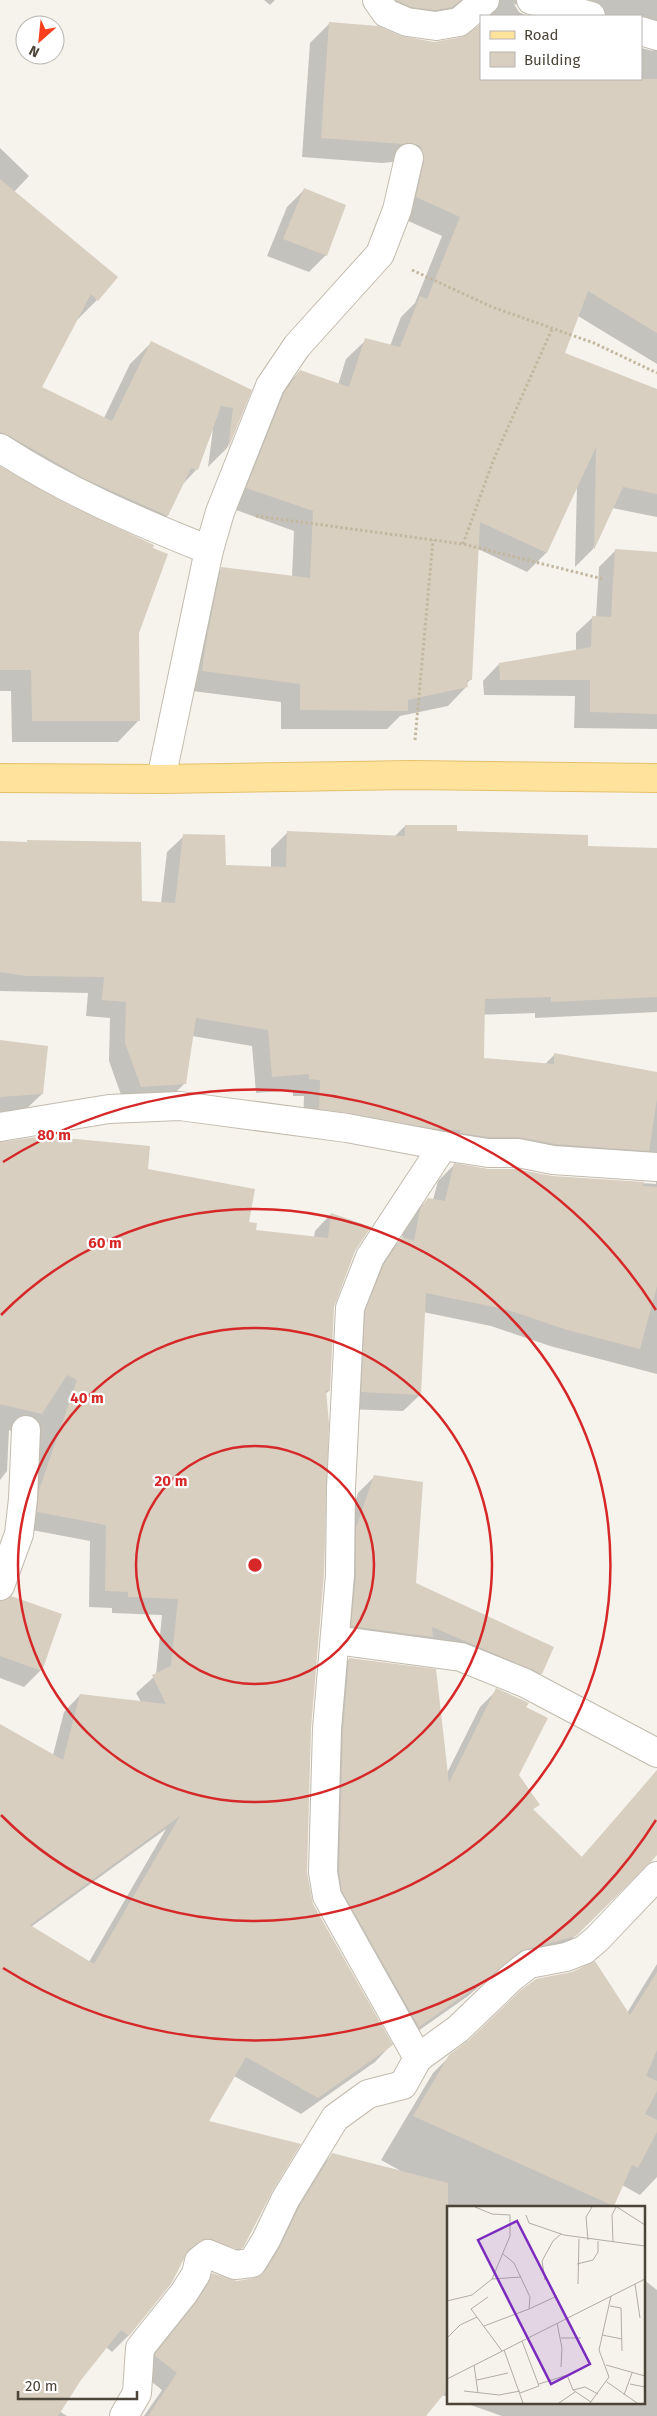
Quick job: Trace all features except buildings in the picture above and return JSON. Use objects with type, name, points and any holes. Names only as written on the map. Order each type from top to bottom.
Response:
[{"type":"main road","points":[[0,778],[161,779],[411,775],[657,778]]},
{"type":"street","points":[[377,0],[386,13],[407,22],[436,26],[459,22],[486,0]]},
{"type":"street","points":[[531,0],[587,15]]},
{"type":"street","points":[[642,32],[657,36]]},
{"type":"street","points":[[161,779],[209,550],[220,512],[270,386],[297,346],[380,254],[397,210],[409,158]]},
{"type":"street","points":[[0,448],[57,482],[124,516],[209,550]]},
{"type":"street","points":[[0,1127],[109,1109],[180,1106],[347,1128],[488,1153],[518,1153],[553,1160],[657,1167]]},
{"type":"street","points":[[418,2058],[327,1896],[323,1872],[326,1767],[340,1575],[341,1488],[350,1308],[370,1257],[443,1146]]},
{"type":"street","points":[[0,1586],[19,1534],[23,1499],[26,1430]]},
{"type":"street","points":[[334,1640],[462,1657],[525,1683],[657,1753]]},
{"type":"street","points":[[124,2416],[137,2392],[140,2348],[184,2293],[196,2274],[199,2261],[208,2254],[235,2265],[252,2263],[266,2240],[285,2200],[335,2118],[368,2094],[403,2085],[418,2058],[458,2029],[492,1994],[529,1964],[566,1957],[584,1950],[598,1939],[657,1876]]},
{"type":"path","points":[[380,254],[492,307],[594,343],[657,373]]},
{"type":"path","points":[[463,544],[493,461],[552,329]]},
{"type":"path","points":[[220,512],[323,523],[463,544],[603,579]]},
{"type":"path","points":[[411,775],[419,711],[433,540]]}]
